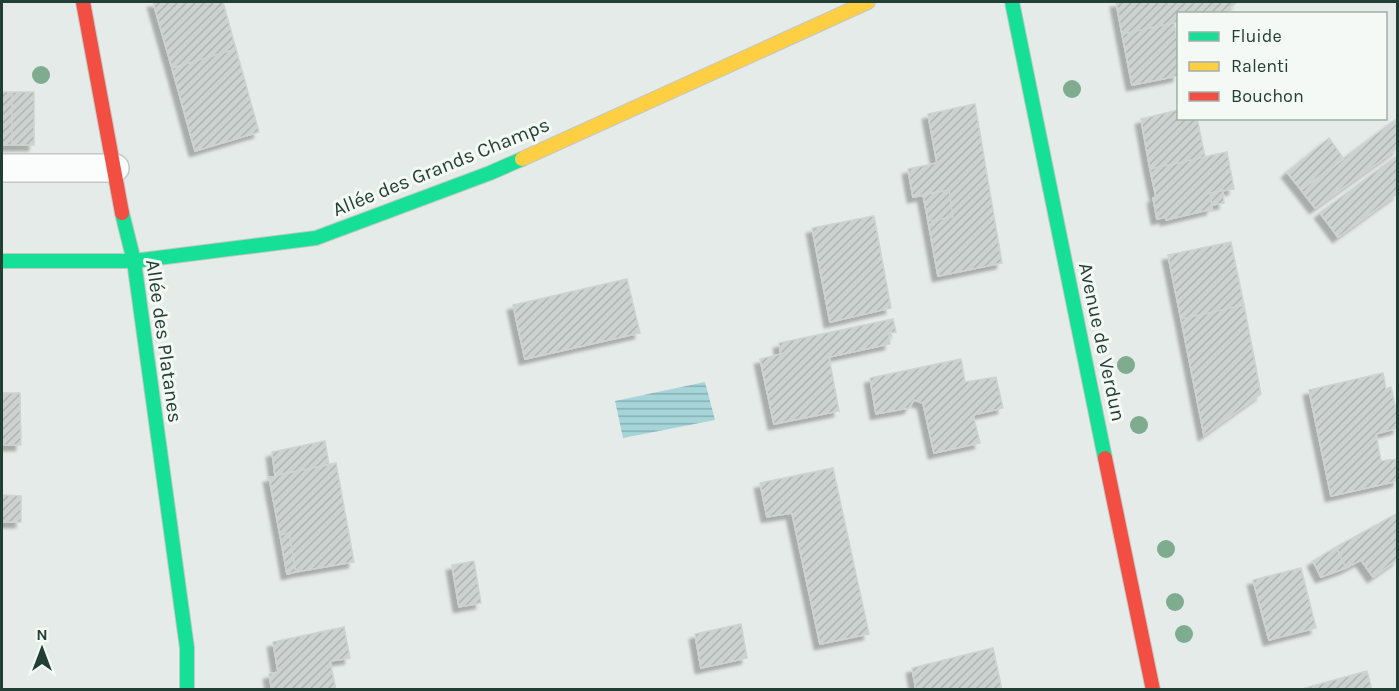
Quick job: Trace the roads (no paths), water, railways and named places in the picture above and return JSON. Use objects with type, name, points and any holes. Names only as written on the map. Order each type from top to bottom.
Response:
[{"type":"street","name":"Allée des Platanes","points":[[82,2],[122,213],[134,261],[187,648],[187,690]]},
{"type":"street","name":"Allée des Grands Champs","points":[[2,261],[134,261],[316,238],[490,173],[868,2]]},
{"type":"street","name":"Avenue de Verdun","points":[[1012,2],[1153,690]]},
{"type":"lane","points":[[2,168],[115,168]]},
{"type":"water","points":[[705,382],[715,420],[623,438],[615,401]]}]
